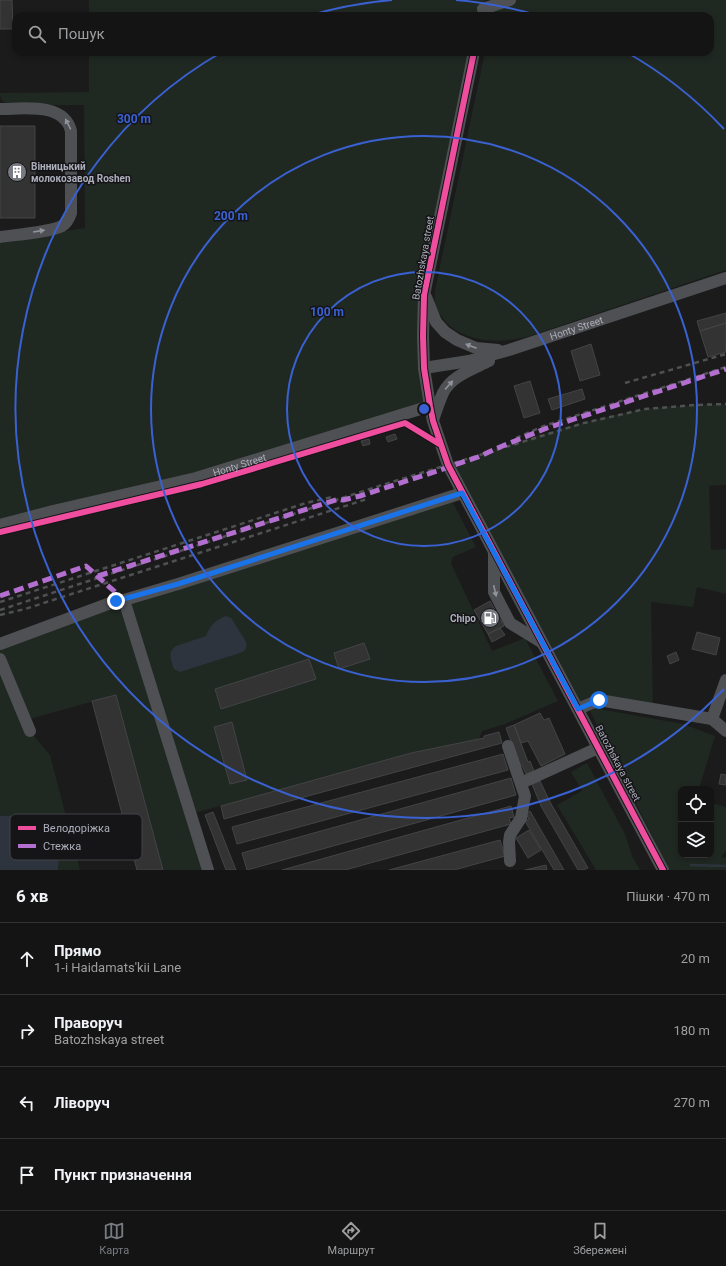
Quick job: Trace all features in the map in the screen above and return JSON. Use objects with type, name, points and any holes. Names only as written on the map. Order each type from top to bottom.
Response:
[{"type":"street","points":[[483,8],[510,0]]},
{"type":"street","name":"Batozhskaya street","points":[[473,56],[424,295],[424,368],[433,421],[448,465],[462,493],[663,870]]},
{"type":"street","points":[[0,109],[44,109],[60,114],[69,124],[71,131],[71,213],[70,218],[66,222],[56,228],[0,237]]},
{"type":"street","name":"Honty Street","points":[[424,368],[469,361],[509,350],[726,278]]},
{"type":"street","points":[[424,295],[436,322],[445,332],[456,340],[476,348],[509,350]]},
{"type":"street","points":[[433,421],[443,392],[448,385],[467,372],[509,350]]},
{"type":"street","name":"Honty Street","points":[[0,525],[53,511],[196,478],[430,406]]},
{"type":"street","points":[[0,644],[116,601],[178,584],[462,493]]},
{"type":"street","points":[[494,553],[494,592],[510,623],[542,642]]},
{"type":"street","points":[[124,600],[208,870]]},
{"type":"street","points":[[0,659],[30,731]]},
{"type":"street","points":[[712,719],[726,680]]},
{"type":"street","points":[[578,709],[599,700],[712,719],[726,730]]},
{"type":"street","points":[[508,746],[525,796],[521,818],[510,835],[508,842],[510,861]]},
{"type":"street","points":[[521,783],[598,748]]},
{"type":"shaded area","points":[[89,0],[485,0],[483,12],[89,12]]},
{"type":"shaded area","points":[[508,0],[726,0],[726,270],[530,336],[510,340],[499,341],[478,339],[459,332],[446,322],[434,306],[435,290],[484,56],[714,56],[714,12],[493,12],[495,5]]},
{"type":"shaded area","points":[[89,56],[473,56],[424,295],[430,406],[196,478],[0,525],[0,241],[85,228],[84,105],[9,105],[4,102],[0,93],[89,92]]},
{"type":"shaded area","points":[[726,404],[726,485],[709,486],[711,550],[726,549],[726,594],[697,587],[693,607],[651,602],[653,709],[599,700],[578,709],[448,465],[538,436],[606,417],[653,408]]},
{"type":"shaded area","points":[[450,497],[476,547],[453,557],[451,563],[492,651],[525,638],[558,701],[505,724],[482,731],[479,739],[411,753],[191,814],[208,870],[163,870],[116,695],[26,720],[30,731],[50,755],[65,814],[10,814],[10,818],[0,816],[0,644]]},
{"type":"shaded area","points":[[226,616],[231,618],[245,641],[246,647],[243,652],[180,672],[174,669],[170,657],[173,648],[206,636],[213,624]]},
{"type":"shaded area","points":[[594,708],[683,724],[715,736],[700,786],[678,786],[678,858],[714,858],[714,804],[726,807],[726,851],[721,857],[726,858],[726,870],[669,870],[590,711]]},
{"type":"shaded area","points":[[587,763],[625,834],[632,856],[640,870],[596,870],[557,805],[582,791],[571,772]]},
{"type":"shaded area","points":[[0,816],[10,816],[10,860],[59,860],[58,870],[0,870]]},
{"type":"shaded area","points":[[59,860],[77,860],[80,870],[58,870]]},
{"type":"building","points":[[0,0],[12,0],[12,29],[0,29]]},
{"type":"building","name":"Вінницький молокозавод Roshen","points":[[0,126],[35,126],[35,218],[0,218]]},
{"type":"building","points":[[726,313],[726,323],[700,331],[697,321]]},
{"type":"building","points":[[726,323],[726,352],[708,357],[700,331]]},
{"type":"building","points":[[591,344],[600,375],[580,381],[571,351]]},
{"type":"building","points":[[530,381],[540,413],[524,418],[514,386]]},
{"type":"building","points":[[582,389],[585,399],[552,410],[548,399]]},
{"type":"building","points":[[395,434],[397,439],[388,442],[386,437]]},
{"type":"building","points":[[369,439],[370,444],[363,446],[361,441]]},
{"type":"building","points":[[490,601],[504,626],[488,634],[474,610]]},
{"type":"building","points":[[500,628],[505,635],[492,642],[488,634]]},
{"type":"building","points":[[697,632],[720,638],[716,655],[692,649]]},
{"type":"building","points":[[364,643],[370,659],[339,669],[334,653]]},
{"type":"building","points":[[676,652],[679,660],[670,664],[667,656]]},
{"type":"building","points":[[309,659],[316,679],[221,709],[215,689]]},
{"type":"building","points":[[116,695],[163,870],[137,870],[134,860],[142,860],[142,814],[122,814],[92,701]]},
{"type":"building","points":[[540,713],[544,720],[549,718],[565,754],[541,766],[528,741],[521,743],[514,725]]},
{"type":"building","points":[[232,722],[247,780],[230,784],[214,727]]},
{"type":"building","points":[[514,725],[528,762],[530,761],[534,771],[526,774],[522,765],[520,765],[506,728]]},
{"type":"building","points":[[499,732],[502,743],[224,819],[221,806],[411,753],[484,738],[484,736]]},
{"type":"building","points":[[503,754],[508,770],[237,844],[232,827]]},
{"type":"building","points":[[721,774],[726,775],[726,785],[719,784]]},
{"type":"building","points":[[511,778],[516,795],[247,870],[242,853]]},
{"type":"building","points":[[540,781],[550,802],[588,868],[578,870],[541,806],[532,784]]},
{"type":"building","points":[[511,806],[514,817],[509,818],[511,824],[345,870],[282,870]]},
{"type":"building","points":[[530,811],[564,870],[554,870],[525,821],[529,819],[526,814]]},
{"type":"building","points":[[213,812],[236,870],[226,870],[205,815]]},
{"type":"building","points":[[529,830],[541,850],[528,858],[516,838]]},
{"type":"building","points":[[500,840],[505,856],[454,870],[389,870]]},
{"type":"building","points":[[546,865],[547,870],[525,870]]},
{"type":"waterway","points":[[691,865],[726,866]]},
{"type":"railway","points":[[625,383],[726,354]]},
{"type":"railway","points":[[516,438],[544,426],[726,367]]},
{"type":"railway","points":[[0,610],[382,485],[584,423],[645,409],[726,404]]},
{"type":"railway","points":[[0,602],[306,503],[332,497]]},
{"type":"railway","points":[[0,615],[25,609],[367,499]]},
{"type":"marked path","points":[[98,576],[326,503],[339,499],[343,500],[360,496],[428,474],[478,457],[547,428],[726,369]]},
{"type":"marked path","points":[[0,596],[86,566],[124,600]]},
{"type":"cycle path","points":[[473,56],[424,295],[424,368],[433,421],[448,465],[663,870]]},
{"type":"cycle path","points":[[0,532],[202,484],[405,423],[441,445]]},
{"type":"place","name":"Вінницький молокозавод Roshen","points":[[17,172]]},
{"type":"place","name":"Chipo","points":[[490,618]]},
{"type":"route","points":[[116,601],[178,584],[462,493],[578,709],[599,700]]}]
